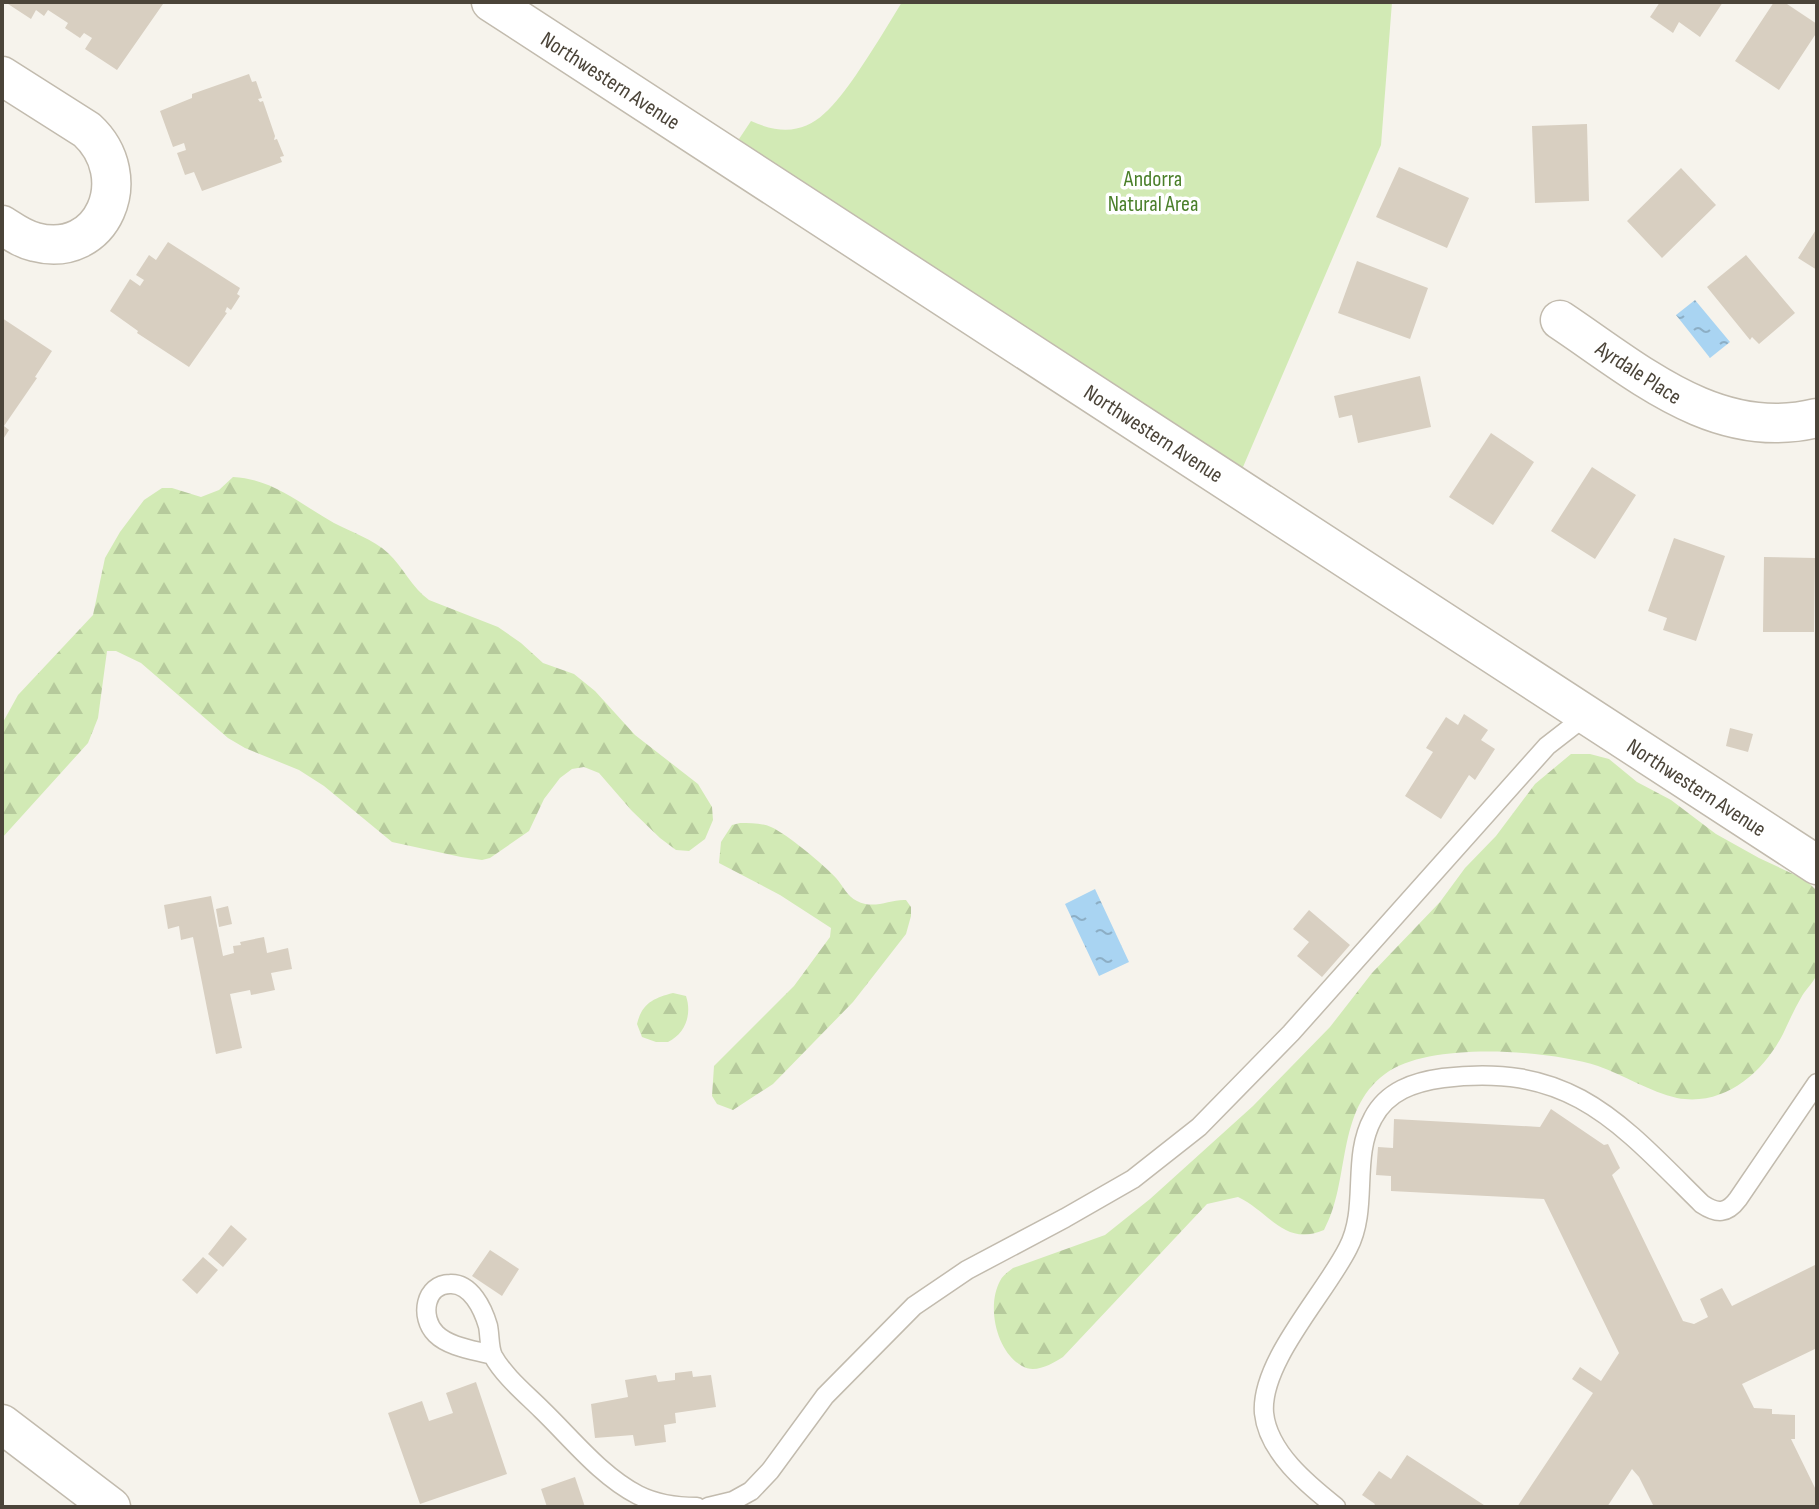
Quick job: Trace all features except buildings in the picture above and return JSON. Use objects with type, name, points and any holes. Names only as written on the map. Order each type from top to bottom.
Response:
[{"type":"street","name":"Northwestern Avenue","points":[[491,2],[1817,865]]},
{"type":"street","points":[[2,76],[87,130],[99,141],[112,170],[113,187],[103,216],[93,228],[67,242],[36,243],[2,225]]},
{"type":"street","name":"Ayrdale Place","points":[[1560,320],[1673,396],[1697,408],[1751,423],[1776,424],[1817,418]]},
{"type":"street","points":[[2,1424],[111,1507]]},
{"type":"lane","points":[[708,1507],[733,1501],[751,1491],[770,1471],[825,1396],[914,1306],[967,1270],[1133,1179],[1199,1127],[1291,1033],[1547,746],[1587,715]]},
{"type":"lane","points":[[1336,1507],[1280,1452],[1269,1434],[1264,1397],[1277,1360],[1351,1244],[1357,1220],[1367,1130],[1381,1106],[1393,1095],[1428,1080],[1482,1076],[1525,1080],[1565,1090],[1591,1104],[1636,1139],[1702,1204],[1713,1211],[1722,1212],[1731,1208],[1738,1199],[1817,1083]]},
{"type":"lane","points":[[492,1355],[617,1483],[663,1504],[697,1507]]},
{"type":"green space","name":"Andorra Natural Area","points":[[902,2],[1392,2],[1381,145],[1240,474],[784,177],[739,139],[751,121],[786,130],[800,128],[824,114],[856,75]]},
{"type":"green space","points":[[233,477],[274,487],[369,540],[388,553],[429,600],[498,627],[543,663],[574,674],[595,691],[635,735],[698,784],[712,807],[713,820],[705,839],[689,851],[676,850],[632,811],[599,773],[584,767],[572,769],[560,778],[544,799],[529,831],[490,858],[461,857],[392,842],[324,786],[299,770],[228,738],[141,663],[116,651],[107,651],[98,718],[88,743],[2,838],[2,724],[18,695],[93,615],[105,558],[120,532],[144,500],[162,488],[201,497],[219,490]]},
{"type":"green space","points":[[1571,754],[1590,754],[1609,759],[1637,782],[1671,800],[1716,834],[1806,880],[1817,891],[1816,976],[1765,1062],[1726,1092],[1694,1099],[1667,1095],[1598,1066],[1550,1056],[1459,1053],[1405,1064],[1385,1074],[1369,1089],[1358,1107],[1338,1190],[1324,1230],[1310,1234],[1288,1231],[1238,1197],[1207,1204],[1063,1357],[1038,1369],[1022,1366],[1013,1359],[1000,1340],[994,1316],[996,1292],[1004,1276],[1013,1268],[1105,1235],[1150,1199],[1253,1106],[1330,1027],[1372,973],[1440,902],[1535,784]]},
{"type":"green space","points":[[732,825],[767,826],[786,836],[823,866],[857,901],[876,904],[906,900],[911,907],[911,916],[906,934],[853,1002],[773,1084],[733,1110],[717,1104],[712,1096],[714,1066],[794,986],[830,937],[831,928],[780,895],[719,863],[721,842]]},
{"type":"green space","points":[[673,993],[686,996],[688,1003],[688,1016],[679,1034],[668,1042],[642,1037],[637,1024],[642,1011],[655,999]]},
{"type":"water","points":[[1695,300],[1730,342],[1710,358],[1676,315]]},
{"type":"water","points":[[1095,889],[1129,962],[1099,976],[1065,904]]}]
